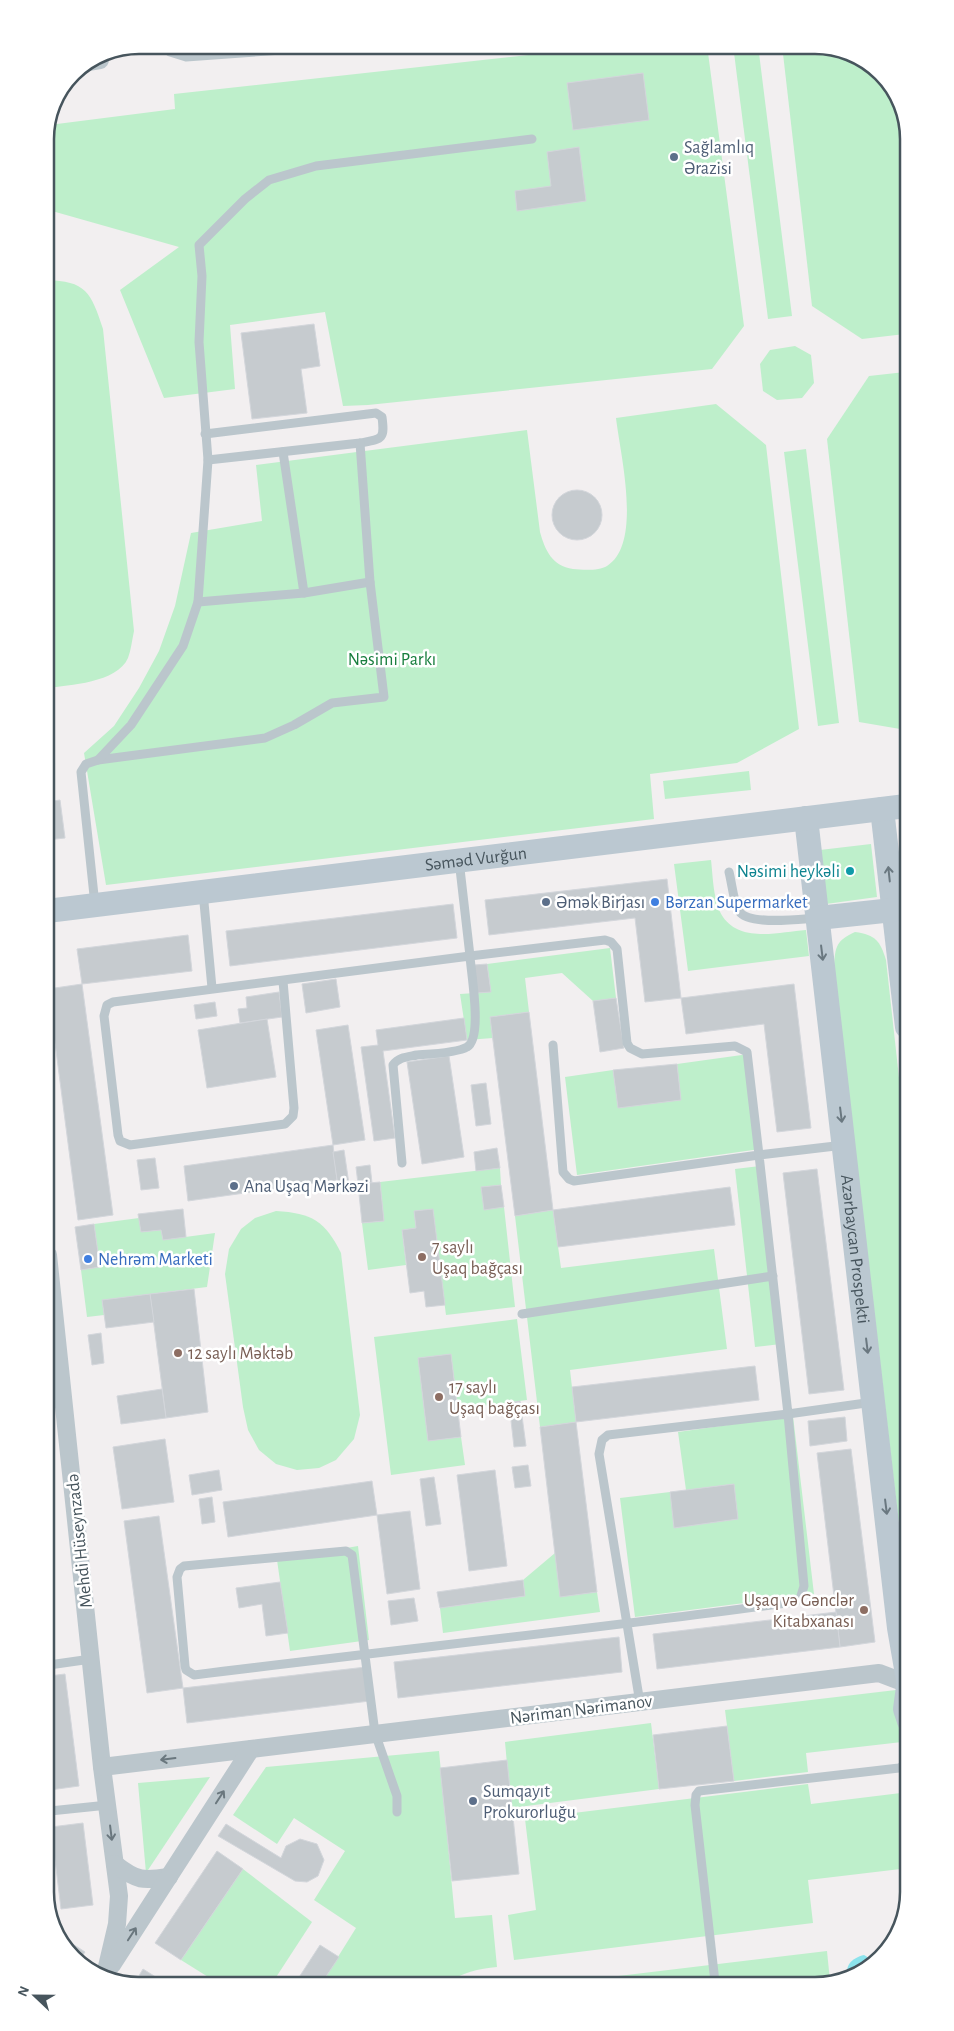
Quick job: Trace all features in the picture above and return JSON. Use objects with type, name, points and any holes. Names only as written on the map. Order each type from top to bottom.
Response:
[{"type":"main road","name":"Səməd Vurğun","points":[[54,910],[900,807]]},
{"type":"main road","points":[[818,918],[900,909],[882,809]]},
{"type":"main road","name":"Azərbaycan Prospekti","points":[[806,818],[900,1628]]},
{"type":"street","name":"Mehdi Hüseynzadə","points":[[54,1311],[102,1767],[119,1896],[118,1914],[106,1971]]},
{"type":"street","name":"Nəriman Nərimanov","points":[[102,1767],[375,1733],[640,1703],[879,1672],[900,1681]]},
{"type":"street","points":[[107,1971],[251,1749]]},
{"type":"street","points":[[115,1864],[132,1876],[145,1880],[169,1876]]},
{"type":"lane","points":[[176,54],[186,57],[226,54]]},
{"type":"lane","points":[[98,760],[131,725],[182,646],[198,602],[208,460],[200,342],[202,276],[199,245],[245,199],[269,180],[316,166],[532,139]]},
{"type":"lane","points":[[205,434],[380,414],[384,432],[381,438],[360,443],[208,460]]},
{"type":"lane","points":[[95,905],[80,778],[86,764],[98,760],[265,738],[294,725],[332,703],[384,697],[370,582],[360,443]]},
{"type":"lane","points":[[283,452],[304,593]]},
{"type":"lane","points":[[198,602],[304,593],[370,582]]},
{"type":"lane","points":[[402,1164],[393,1065],[403,1057],[456,1050],[467,1047],[473,1041],[476,1019],[459,860]]},
{"type":"lane","points":[[729,872],[739,911],[745,917],[768,920],[818,918]]},
{"type":"lane","points":[[203,892],[212,988]]},
{"type":"lane","points":[[283,981],[294,1108],[290,1120],[285,1124],[125,1144],[118,1135],[104,1016],[107,1005],[113,1002],[212,988],[283,981],[605,940],[611,942],[617,949],[627,1043],[630,1048],[642,1054],[735,1046],[747,1052],[788,1414],[804,1586],[800,1598],[794,1602],[628,1624],[366,1654],[194,1675],[185,1666],[178,1572],[184,1566],[350,1552],[354,1560],[366,1654],[375,1733],[397,1796],[397,1812]]},
{"type":"lane","points":[[553,1046],[563,1172],[569,1179],[574,1180],[759,1155],[844,1146]]},
{"type":"lane","points":[[522,1314],[773,1276]]},
{"type":"lane","points":[[640,1703],[600,1454],[602,1440],[608,1435],[874,1402]]},
{"type":"lane","points":[[54,1664],[91,1659]]},
{"type":"lane","points":[[714,1977],[695,1805],[696,1794],[699,1791],[900,1768]]},
{"type":"lane","points":[[54,1811],[108,1805]]},
{"type":"green space","points":[[537,54],[708,54],[744,326],[712,369],[343,406],[325,312],[230,325],[235,389],[164,398],[120,290],[179,247],[54,212],[54,133],[55,124],[175,109],[174,94]]},
{"type":"green space","points":[[734,54],[759,54],[792,316],[768,319]]},
{"type":"green space","points":[[783,54],[832,55],[858,65],[883,87],[896,111],[900,127],[900,335],[862,339],[812,306]]},
{"type":"green space","points":[[54,281],[70,283],[85,291],[95,306],[103,329],[134,631],[128,658],[122,666],[114,673],[103,678],[79,684],[54,687]]},
{"type":"green space","points":[[795,346],[811,355],[814,383],[802,398],[777,400],[763,391],[760,364],[770,350]]},
{"type":"green space","points":[[900,373],[900,729],[859,722],[827,439],[869,376]]},
{"type":"green space","name":"Nəsimi Parkı","points":[[716,404],[766,445],[799,729],[737,763],[650,774],[654,819],[106,885],[84,753],[114,726],[139,688],[159,651],[175,606],[191,533],[262,521],[256,465],[527,430],[540,532],[547,551],[555,561],[566,567],[586,570],[604,568],[618,555],[624,539],[627,519],[624,474],[616,418]]},
{"type":"green space","points":[[806,449],[839,723],[818,726],[784,452]]},
{"type":"green space","points":[[749,771],[751,790],[665,799],[663,781]]},
{"type":"green space","points":[[871,844],[877,897],[826,904],[820,850]]},
{"type":"green space","points":[[711,860],[717,904],[723,917],[731,925],[750,933],[761,934],[806,930],[809,956],[688,971],[674,864]]},
{"type":"green space","points":[[855,932],[868,935],[876,940],[882,948],[886,960],[900,1087],[900,1535],[834,966],[836,949],[844,938]]},
{"type":"green space","points":[[610,948],[616,998],[593,1001],[562,973],[525,978],[529,1012],[490,1017],[493,1038],[467,1040],[460,994],[491,992],[487,964]]},
{"type":"green space","points":[[749,1054],[760,1149],[577,1175],[565,1077],[613,1070],[618,1107],[681,1100],[677,1064]]},
{"type":"green space","points":[[760,1166],[781,1344],[755,1347],[735,1169]]},
{"type":"green space","points":[[500,1168],[501,1185],[482,1187],[504,1207],[515,1307],[446,1315],[432,1209],[414,1211],[416,1228],[402,1230],[406,1265],[368,1270],[362,1223],[384,1221],[380,1182]]},
{"type":"green space","points":[[553,1210],[561,1268],[714,1249],[727,1349],[570,1370],[576,1422],[540,1427],[515,1216]]},
{"type":"green space","points":[[276,1211],[299,1214],[316,1221],[329,1233],[341,1253],[360,1415],[354,1439],[336,1460],[319,1468],[297,1470],[276,1464],[259,1450],[248,1430],[243,1407],[225,1274],[229,1249],[241,1229],[255,1218]]},
{"type":"green space","points":[[139,1218],[141,1232],[161,1230],[163,1240],[215,1233],[207,1287],[102,1300],[104,1315],[87,1317],[81,1270],[100,1267],[94,1224]]},
{"type":"green space","points":[[517,1319],[527,1400],[458,1409],[451,1354],[418,1358],[428,1441],[461,1437],[465,1465],[391,1475],[374,1337]]},
{"type":"green space","points":[[793,1416],[814,1594],[635,1617],[620,1498],[670,1492],[675,1527],[738,1519],[733,1484],[686,1490],[678,1432]]},
{"type":"green space","points":[[358,1546],[369,1640],[290,1651],[277,1560]]},
{"type":"green space","points":[[555,1553],[561,1596],[597,1592],[600,1612],[443,1633],[440,1608],[525,1596],[523,1580]]},
{"type":"green space","points":[[896,1690],[900,1742],[806,1753],[808,1772],[734,1781],[725,1710]]},
{"type":"green space","points":[[651,1723],[659,1789],[511,1808],[505,1742]]},
{"type":"green space","points":[[439,1751],[455,1918],[492,1915],[497,1967],[477,1970],[458,1977],[325,1977],[356,1928],[314,1900],[345,1851],[294,1818],[277,1844],[233,1815],[266,1767]]},
{"type":"green space","points":[[210,1777],[146,1873],[138,1783]]},
{"type":"green space","points":[[808,1784],[811,1804],[900,1793],[900,1869],[808,1880],[813,1923],[514,1960],[508,1915],[536,1910],[525,1819]]},
{"type":"green space","points":[[243,1869],[312,1922],[276,1977],[208,1977],[181,1960]]},
{"type":"green space","points":[[827,1951],[830,1976],[816,1977],[610,1977]]},
{"type":"water","points":[[864,1955],[869,1958],[847,1971],[852,1960]]},
{"type":"building","points":[[643,73],[649,120],[573,130],[567,83]]},
{"type":"building","points":[[579,147],[586,201],[517,211],[515,191],[551,186],[547,152]]},
{"type":"building","points":[[314,324],[320,366],[301,369],[307,413],[252,419],[241,333]]},
{"type":"building","points":[[577,490],[587,492],[595,497],[600,505],[602,515],[600,525],[595,533],[587,538],[577,540],[567,538],[559,533],[554,525],[552,515],[554,505],[559,497],[567,492]]},
{"type":"building","points":[[60,800],[65,838],[54,839],[54,801]]},
{"type":"building","points":[[667,879],[681,998],[645,1002],[635,918],[489,935],[485,900]]},
{"type":"building","points":[[453,904],[457,938],[230,966],[226,931]]},
{"type":"building","points":[[188,935],[192,971],[82,984],[77,949]]},
{"type":"building","points":[[487,964],[491,992],[477,993],[474,965]]},
{"type":"building","points":[[336,979],[340,1007],[306,1013],[302,984]]},
{"type":"building","points":[[82,984],[113,1215],[78,1220],[54,1035],[54,988]]},
{"type":"building","points":[[794,984],[811,1128],[777,1132],[764,1024],[686,1034],[681,998]]},
{"type":"building","points":[[279,992],[282,1017],[240,1023],[238,1009],[247,1008],[246,997]]},
{"type":"building","points":[[616,998],[624,1048],[600,1052],[593,1001]]},
{"type":"building","points":[[215,1002],[217,1016],[196,1019],[194,1005]]},
{"type":"building","points":[[529,1012],[553,1210],[515,1216],[490,1017]]},
{"type":"building","points":[[464,1018],[467,1040],[383,1051],[395,1138],[374,1141],[361,1047],[378,1045],[376,1030]]},
{"type":"building","points":[[267,1019],[276,1077],[207,1088],[198,1030]]},
{"type":"building","points":[[348,1025],[365,1140],[333,1145],[316,1030]]},
{"type":"building","points":[[449,1056],[464,1157],[422,1164],[407,1062]]},
{"type":"building","points":[[677,1064],[681,1100],[618,1108],[613,1070]]},
{"type":"building","points":[[486,1083],[491,1124],[476,1126],[471,1085]]},
{"type":"building","points":[[333,1145],[337,1180],[188,1201],[184,1166]]},
{"type":"building","points":[[497,1148],[500,1168],[476,1171],[474,1152]]},
{"type":"building","points":[[344,1150],[350,1191],[339,1193],[333,1152]]},
{"type":"building","points":[[155,1158],[159,1188],[141,1190],[137,1160]]},
{"type":"building","points":[[370,1165],[372,1183],[358,1184],[356,1167]]},
{"type":"building","points":[[817,1169],[844,1390],[809,1394],[783,1173]]},
{"type":"building","points":[[380,1182],[384,1221],[362,1223],[358,1184]]},
{"type":"building","points":[[501,1185],[504,1207],[484,1210],[481,1187]]},
{"type":"building","points":[[730,1187],[735,1225],[558,1247],[553,1210]]},
{"type":"building","points":[[183,1209],[186,1237],[163,1240],[161,1230],[141,1232],[138,1214]]},
{"type":"building","points":[[433,1209],[445,1305],[426,1307],[424,1291],[410,1293],[402,1230],[416,1228],[414,1211]]},
{"type":"building","points":[[94,1224],[100,1267],[81,1270],[75,1227]]},
{"type":"building","points":[[194,1289],[208,1412],[166,1418],[150,1294]]},
{"type":"building","points":[[150,1294],[154,1322],[106,1328],[102,1300]]},
{"type":"building","points":[[101,1333],[104,1363],[92,1365],[88,1335]]},
{"type":"building","points":[[451,1354],[461,1437],[428,1441],[418,1358]]},
{"type":"building","points":[[755,1366],[759,1400],[576,1422],[572,1387]]},
{"type":"building","points":[[162,1389],[166,1418],[121,1424],[117,1396]]},
{"type":"building","points":[[520,1401],[526,1446],[514,1447],[509,1403]]},
{"type":"building","points":[[845,1417],[847,1441],[810,1446],[808,1421]]},
{"type":"building","points":[[576,1422],[597,1592],[560,1597],[540,1427]]},
{"type":"building","points":[[165,1439],[174,1502],[122,1509],[113,1447]]},
{"type":"building","points":[[851,1449],[875,1642],[840,1647],[817,1453]]},
{"type":"building","points":[[528,1465],[531,1486],[515,1488],[512,1467]]},
{"type":"building","points":[[219,1470],[222,1490],[192,1495],[189,1475]]},
{"type":"building","points":[[495,1470],[507,1566],[469,1571],[457,1475]]},
{"type":"building","points":[[434,1477],[441,1524],[426,1526],[420,1479]]},
{"type":"building","points":[[372,1481],[377,1515],[228,1537],[223,1502]]},
{"type":"building","points":[[734,1484],[738,1519],[674,1528],[670,1492]]},
{"type":"building","points":[[212,1497],[215,1522],[202,1524],[199,1499]]},
{"type":"building","points":[[410,1511],[420,1589],[387,1594],[377,1515]]},
{"type":"building","points":[[159,1516],[183,1688],[147,1693],[124,1521]]},
{"type":"building","points":[[523,1580],[525,1596],[440,1608],[437,1592]]},
{"type":"building","points":[[280,1582],[288,1633],[266,1636],[262,1604],[239,1608],[236,1588]]},
{"type":"building","points":[[414,1598],[418,1621],[391,1625],[388,1601]]},
{"type":"building","points":[[836,1612],[840,1647],[657,1669],[653,1634]]},
{"type":"building","points":[[619,1637],[622,1672],[398,1698],[394,1662]]},
{"type":"building","points":[[366,1667],[370,1701],[187,1723],[183,1688]]},
{"type":"building","points":[[65,1674],[79,1786],[54,1789],[54,1675]]},
{"type":"building","points":[[727,1726],[734,1781],[659,1789],[653,1735]]},
{"type":"building","points":[[507,1760],[519,1874],[452,1881],[440,1768]]},
{"type":"building","points":[[83,1823],[93,1905],[61,1909],[54,1852],[54,1827]]},
{"type":"building","points":[[226,1824],[281,1858],[286,1846],[300,1839],[317,1844],[324,1860],[318,1876],[307,1882],[295,1881],[218,1836]]},
{"type":"building","points":[[217,1851],[243,1869],[181,1960],[155,1943]]},
{"type":"building","points":[[70,1942],[85,1952],[83,1956]]},
{"type":"building","points":[[320,1945],[339,1957],[326,1977],[299,1977]]},
{"type":"building","points":[[143,1969],[156,1977],[138,1977]]},
{"type":"place","name":"Sağlamlıq Ərazisi","points":[[674,157]]},
{"type":"place","name":"Nəsimi heykəli","points":[[850,871]]},
{"type":"place","name":"Əmək Birjası","points":[[546,902]]},
{"type":"place","name":"Bərzan Supermarket","points":[[655,902]]},
{"type":"place","name":"Ana Uşaq Mərkəzi","points":[[234,1186]]},
{"type":"place","name":"7 saylı Uşaq bağçası","points":[[422,1257]]},
{"type":"place","name":"Nehrəm Marketi","points":[[88,1259]]},
{"type":"place","name":"12 saylı Məktəb","points":[[178,1353]]},
{"type":"place","name":"17 saylı Uşaq bağçası","points":[[439,1397]]},
{"type":"place","name":"Uşaq və Gənclər Kitabxanası","points":[[864,1610]]},
{"type":"place","name":"Sumqayıt Prokurorluğu","points":[[473,1801]]}]
